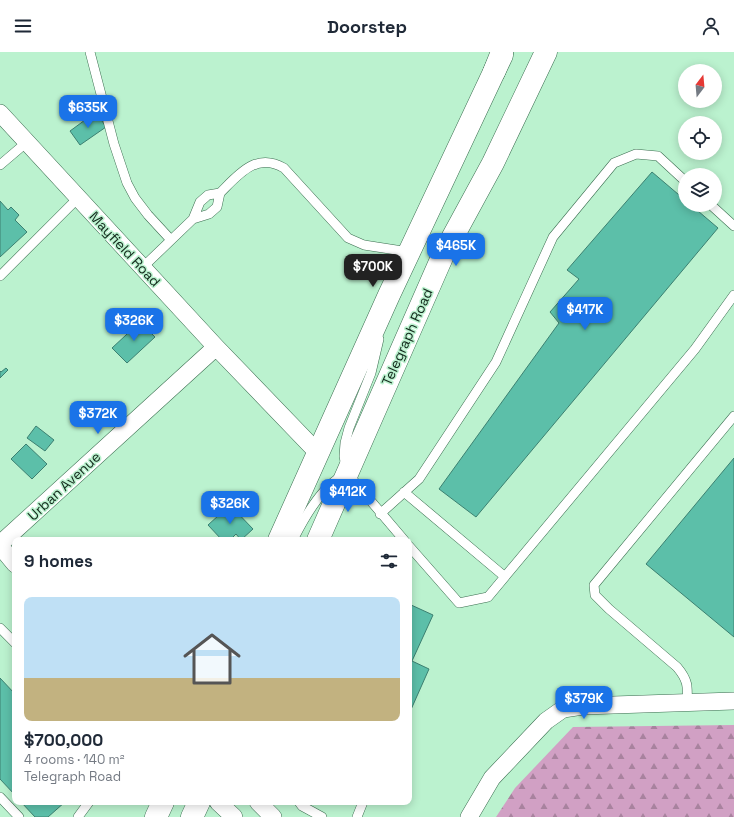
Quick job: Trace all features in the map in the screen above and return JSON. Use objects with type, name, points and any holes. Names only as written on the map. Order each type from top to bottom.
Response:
[{"type":"main road","points":[[280,537],[389,295],[502,52]]},
{"type":"main road","name":"Telegraph Road","points":[[319,537],[443,255],[492,163],[546,52]]},
{"type":"main road","points":[[156,817],[162,805]]},
{"type":"main road","points":[[192,817],[198,805]]},
{"type":"street","name":"Mayfield Road","points":[[0,113],[216,347],[318,453]]},
{"type":"street","name":"Urban Avenue","points":[[0,545],[216,347]]},
{"type":"street","points":[[0,545],[12,560]]},
{"type":"street","points":[[469,817],[492,778],[546,721],[563,710],[583,706],[734,701]]},
{"type":"street","points":[[221,805],[234,817]]},
{"type":"street","points":[[261,805],[273,817]]},
{"type":"lane","points":[[90,52],[114,144],[127,183],[135,198],[148,215],[172,240]]},
{"type":"lane","points":[[0,166],[26,142]]},
{"type":"lane","points":[[380,514],[419,479],[496,362],[553,237],[614,163],[636,154],[658,156],[678,175]]},
{"type":"lane","points":[[193,220],[200,202],[208,195],[220,193],[243,172],[257,162],[274,162],[284,168],[348,238],[364,245],[409,252]]},
{"type":"lane","points":[[143,268],[193,220],[209,214],[217,207],[220,193]]},
{"type":"lane","points":[[0,276],[78,198]]},
{"type":"lane","points":[[719,212],[734,226]]},
{"type":"lane","points":[[389,295],[370,373],[345,443],[344,456],[347,473],[380,514],[401,537]]},
{"type":"lane","points":[[412,549],[459,603],[488,597],[695,349],[734,295]]},
{"type":"lane","points":[[687,702],[688,686],[685,676],[678,667],[608,609],[595,595],[594,585],[734,416]]},
{"type":"lane","points":[[295,537],[324,492],[333,482],[347,473]]},
{"type":"lane","points":[[404,492],[504,576]]},
{"type":"lane","points":[[0,628],[12,640]]},
{"type":"lane","points":[[0,796],[19,817]]},
{"type":"lane","points":[[78,817],[86,805]]},
{"type":"lane","points":[[301,805],[322,817]]},
{"type":"lane","points":[[357,817],[362,805]]},
{"type":"green space","points":[[734,725],[734,817],[496,817],[515,788],[573,727]]},
{"type":"building","points":[[96,112],[106,127],[80,145],[70,131]]},
{"type":"building","points":[[652,172],[678,194],[678,212],[699,212],[718,228],[476,517],[439,489],[559,323],[550,312],[579,279],[567,270]]},
{"type":"building","points":[[0,201],[8,210],[11,207],[19,215],[15,220],[27,232],[0,257]]},
{"type":"building","points":[[140,322],[155,337],[127,363],[112,348]]},
{"type":"building","points":[[6,368],[8,370],[0,378],[0,371],[1,372]]},
{"type":"building","points":[[36,426],[54,440],[45,451],[27,438]]},
{"type":"building","points":[[26,444],[47,464],[32,479],[11,459]]},
{"type":"building","points":[[734,458],[734,637],[646,564]]},
{"type":"building","points":[[230,505],[253,529],[244,537],[238,537],[236,534],[233,537],[219,537],[208,525]]},
{"type":"building","points":[[412,605],[433,615],[412,661]]},
{"type":"building","points":[[412,661],[429,669],[412,707]]},
{"type":"building","points":[[0,678],[12,691],[12,792],[0,779]]},
{"type":"building","points":[[24,805],[62,805],[48,817],[35,817]]}]
